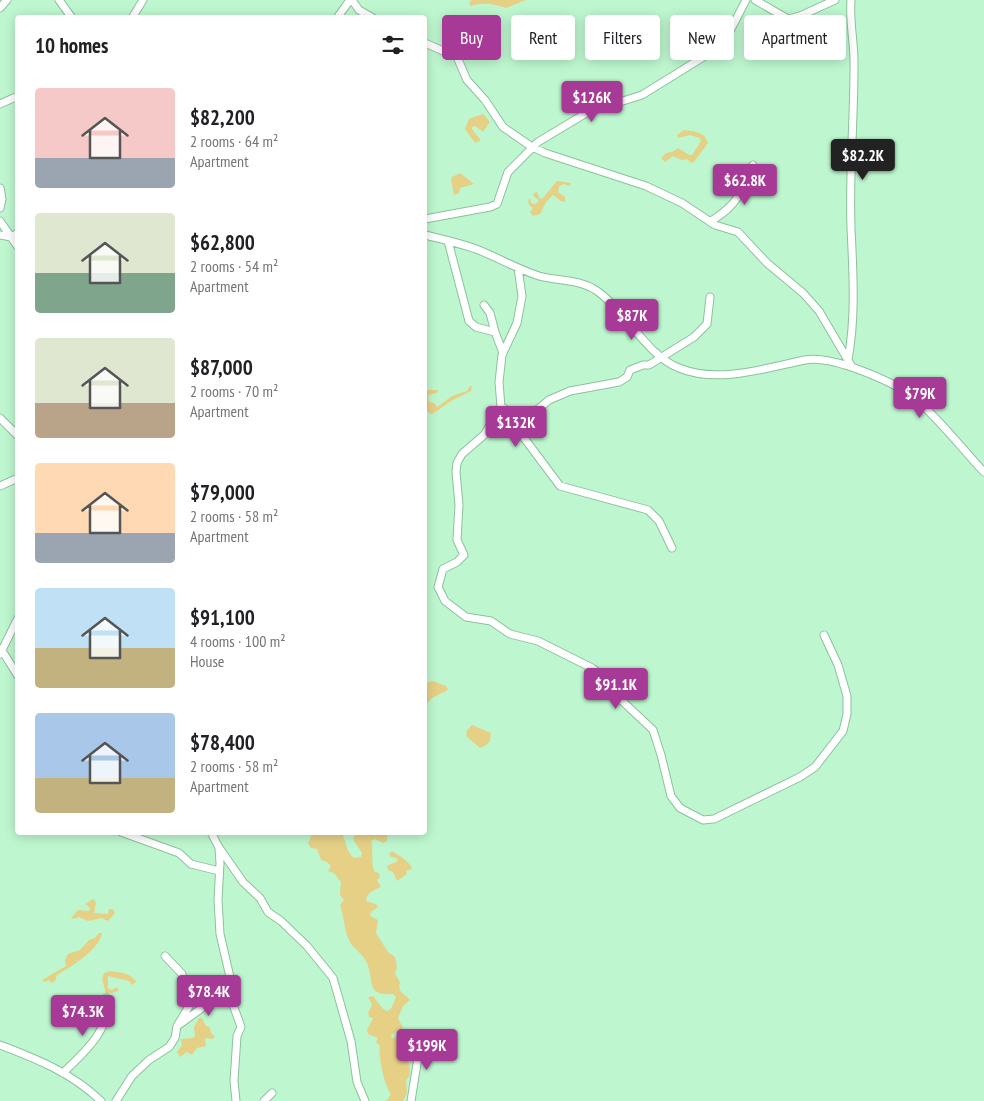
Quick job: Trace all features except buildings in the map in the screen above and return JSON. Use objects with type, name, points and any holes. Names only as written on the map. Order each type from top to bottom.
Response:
[{"type":"street","points":[[0,8],[7,0]]},
{"type":"street","points":[[59,0],[70,15]]},
{"type":"street","points":[[134,15],[143,0]]},
{"type":"street","points":[[339,15],[351,0],[359,10],[368,15]]},
{"type":"street","points":[[427,219],[494,206],[500,199],[508,172],[532,147],[549,134],[588,112],[642,95],[713,51],[729,33],[746,0]]},
{"type":"street","points":[[756,0],[788,19],[800,16],[835,0]]},
{"type":"street","points":[[848,360],[852,340],[854,268],[851,227],[854,65],[850,19],[851,0]]},
{"type":"street","points":[[427,44],[458,56],[467,80],[485,100],[500,123],[532,147],[545,154],[646,186],[682,204],[710,222],[740,234],[767,263],[803,293],[818,311],[852,367]]},
{"type":"street","points":[[0,104],[15,97]]},
{"type":"street","points":[[710,222],[726,210],[736,199],[752,165]]},
{"type":"street","points":[[0,188],[2,199],[0,208]]},
{"type":"street","points":[[0,221],[14,235]]},
{"type":"street","points":[[0,235],[14,235]]},
{"type":"street","points":[[427,236],[477,250],[539,276],[583,284],[597,291],[660,358],[678,368],[698,374],[720,374],[776,368],[808,360],[827,361],[862,370],[914,397],[984,472]]},
{"type":"street","points":[[448,241],[469,322],[476,327],[495,332]]},
{"type":"street","points":[[518,268],[522,296],[517,323],[503,353],[499,382],[502,407],[517,431],[560,486],[648,510],[659,521],[672,548]]},
{"type":"street","points":[[502,407],[515,414],[537,410],[549,400],[570,391],[620,382],[627,377],[630,370],[643,365],[649,365],[694,337],[708,324],[710,297]]},
{"type":"street","points":[[484,306],[490,313],[503,353]]},
{"type":"street","points":[[502,407],[484,435],[462,454],[457,463],[459,505],[457,540],[464,556],[458,562],[443,569],[438,587],[444,601],[466,617],[491,621],[510,634],[538,641],[592,668],[606,678],[619,698],[653,730],[662,754],[671,796],[680,808],[704,820],[714,819],[800,776],[815,767],[830,750],[843,730],[847,714],[847,696],[838,665],[824,635]]},
{"type":"street","points":[[0,418],[15,433]]},
{"type":"street","points":[[0,486],[15,479]]},
{"type":"street","points":[[15,624],[1,651],[15,672]]},
{"type":"street","points":[[129,835],[179,853],[190,864],[219,871]]},
{"type":"street","points":[[212,835],[243,882],[260,898],[268,912],[281,921],[307,946],[333,978],[351,1041],[357,1082],[365,1101]]},
{"type":"street","points":[[218,846],[220,857],[218,900],[220,934],[230,977],[232,1006],[241,1027],[237,1036],[234,1073],[236,1101]]},
{"type":"street","points":[[116,1101],[127,1081],[150,1060],[169,1047],[175,1038],[177,1026],[191,1003],[182,974],[165,956]]},
{"type":"street","points":[[177,1026],[213,1000],[230,991]]},
{"type":"street","points":[[63,1073],[94,1041],[106,1020],[108,1009],[106,998]]},
{"type":"street","points":[[411,1101],[420,1039]]},
{"type":"street","points":[[0,1044],[41,1061],[63,1073],[89,1089],[101,1101]]},
{"type":"street","points":[[264,1101],[272,1093]]},
{"type":"shaded area","points":[[472,0],[526,0],[506,8],[488,4],[470,6],[469,2]]},
{"type":"shaded area","points":[[483,114],[490,122],[483,132],[475,126],[472,127],[480,139],[480,141],[475,143],[465,129],[469,119]]},
{"type":"shaded area","points":[[684,130],[702,134],[708,143],[694,162],[691,163],[687,159],[682,160],[673,156],[665,162],[661,158],[666,153],[678,148],[692,155],[701,141],[700,138],[690,135],[678,138],[677,135]]},
{"type":"shaded area","points":[[460,173],[474,184],[460,188],[459,193],[454,195],[451,180],[452,177]]},
{"type":"shaded area","points":[[557,181],[571,183],[570,186],[563,184],[559,187],[558,192],[565,197],[565,202],[553,195],[546,202],[540,214],[533,216],[530,212],[533,208],[529,205],[528,200],[530,198],[531,203],[536,204],[539,200],[533,196],[534,193],[537,192],[540,199],[543,198]]},
{"type":"shaded area","points":[[472,386],[471,391],[451,401],[434,413],[431,414],[427,411],[427,389],[438,390],[437,393],[428,397],[429,402],[434,403],[437,407],[452,396],[467,391]]},
{"type":"shaded area","points":[[433,681],[446,686],[448,690],[432,698],[427,704],[427,682]]},
{"type":"shaded area","points":[[472,725],[491,733],[490,741],[485,746],[480,748],[466,736],[467,730]]},
{"type":"shaded area","points":[[310,835],[342,835],[349,852],[354,858],[361,857],[362,853],[353,839],[355,835],[388,835],[387,841],[383,843],[375,839],[371,841],[373,865],[375,872],[379,873],[380,877],[377,880],[381,887],[369,893],[366,901],[376,904],[378,907],[371,912],[370,916],[378,920],[376,933],[388,952],[395,957],[397,966],[395,974],[400,982],[400,989],[410,1000],[403,1006],[398,1018],[403,1028],[391,1035],[392,1038],[398,1037],[400,1047],[409,1065],[410,1073],[406,1080],[407,1093],[403,1101],[386,1101],[391,1094],[382,1070],[380,1046],[376,1042],[378,1038],[368,1034],[367,1030],[373,1018],[369,1017],[368,1013],[372,1005],[368,997],[373,996],[383,1009],[387,1011],[391,1009],[396,997],[393,994],[378,993],[374,989],[366,961],[352,946],[347,936],[340,905],[344,900],[340,895],[341,882],[334,873],[328,871],[331,866],[321,860],[317,849],[311,848],[308,843]]},
{"type":"shaded area","points":[[392,851],[406,861],[412,869],[406,871],[407,874],[397,881],[393,872],[388,870],[387,866],[398,861],[389,854]]},
{"type":"shaded area","points":[[93,899],[96,902],[94,913],[108,914],[109,909],[113,909],[115,913],[108,921],[102,918],[88,921],[79,917],[71,918],[78,910],[89,911],[90,908],[85,904]]},
{"type":"shaded area","points":[[99,933],[102,933],[100,939],[91,951],[57,975],[55,981],[50,983],[50,980],[45,982],[42,980],[66,966],[65,960],[68,954],[80,950]]},
{"type":"shaded area","points":[[110,971],[128,975],[136,982],[132,985],[129,981],[108,976],[108,988],[112,990],[117,987],[119,991],[106,994],[102,979],[104,973]]},
{"type":"shaded area","points":[[199,1018],[202,1018],[206,1026],[210,1027],[211,1033],[215,1037],[205,1039],[206,1046],[197,1048],[192,1055],[187,1052],[180,1057],[177,1052],[182,1045],[181,1039],[193,1038],[195,1036],[194,1027]]}]
